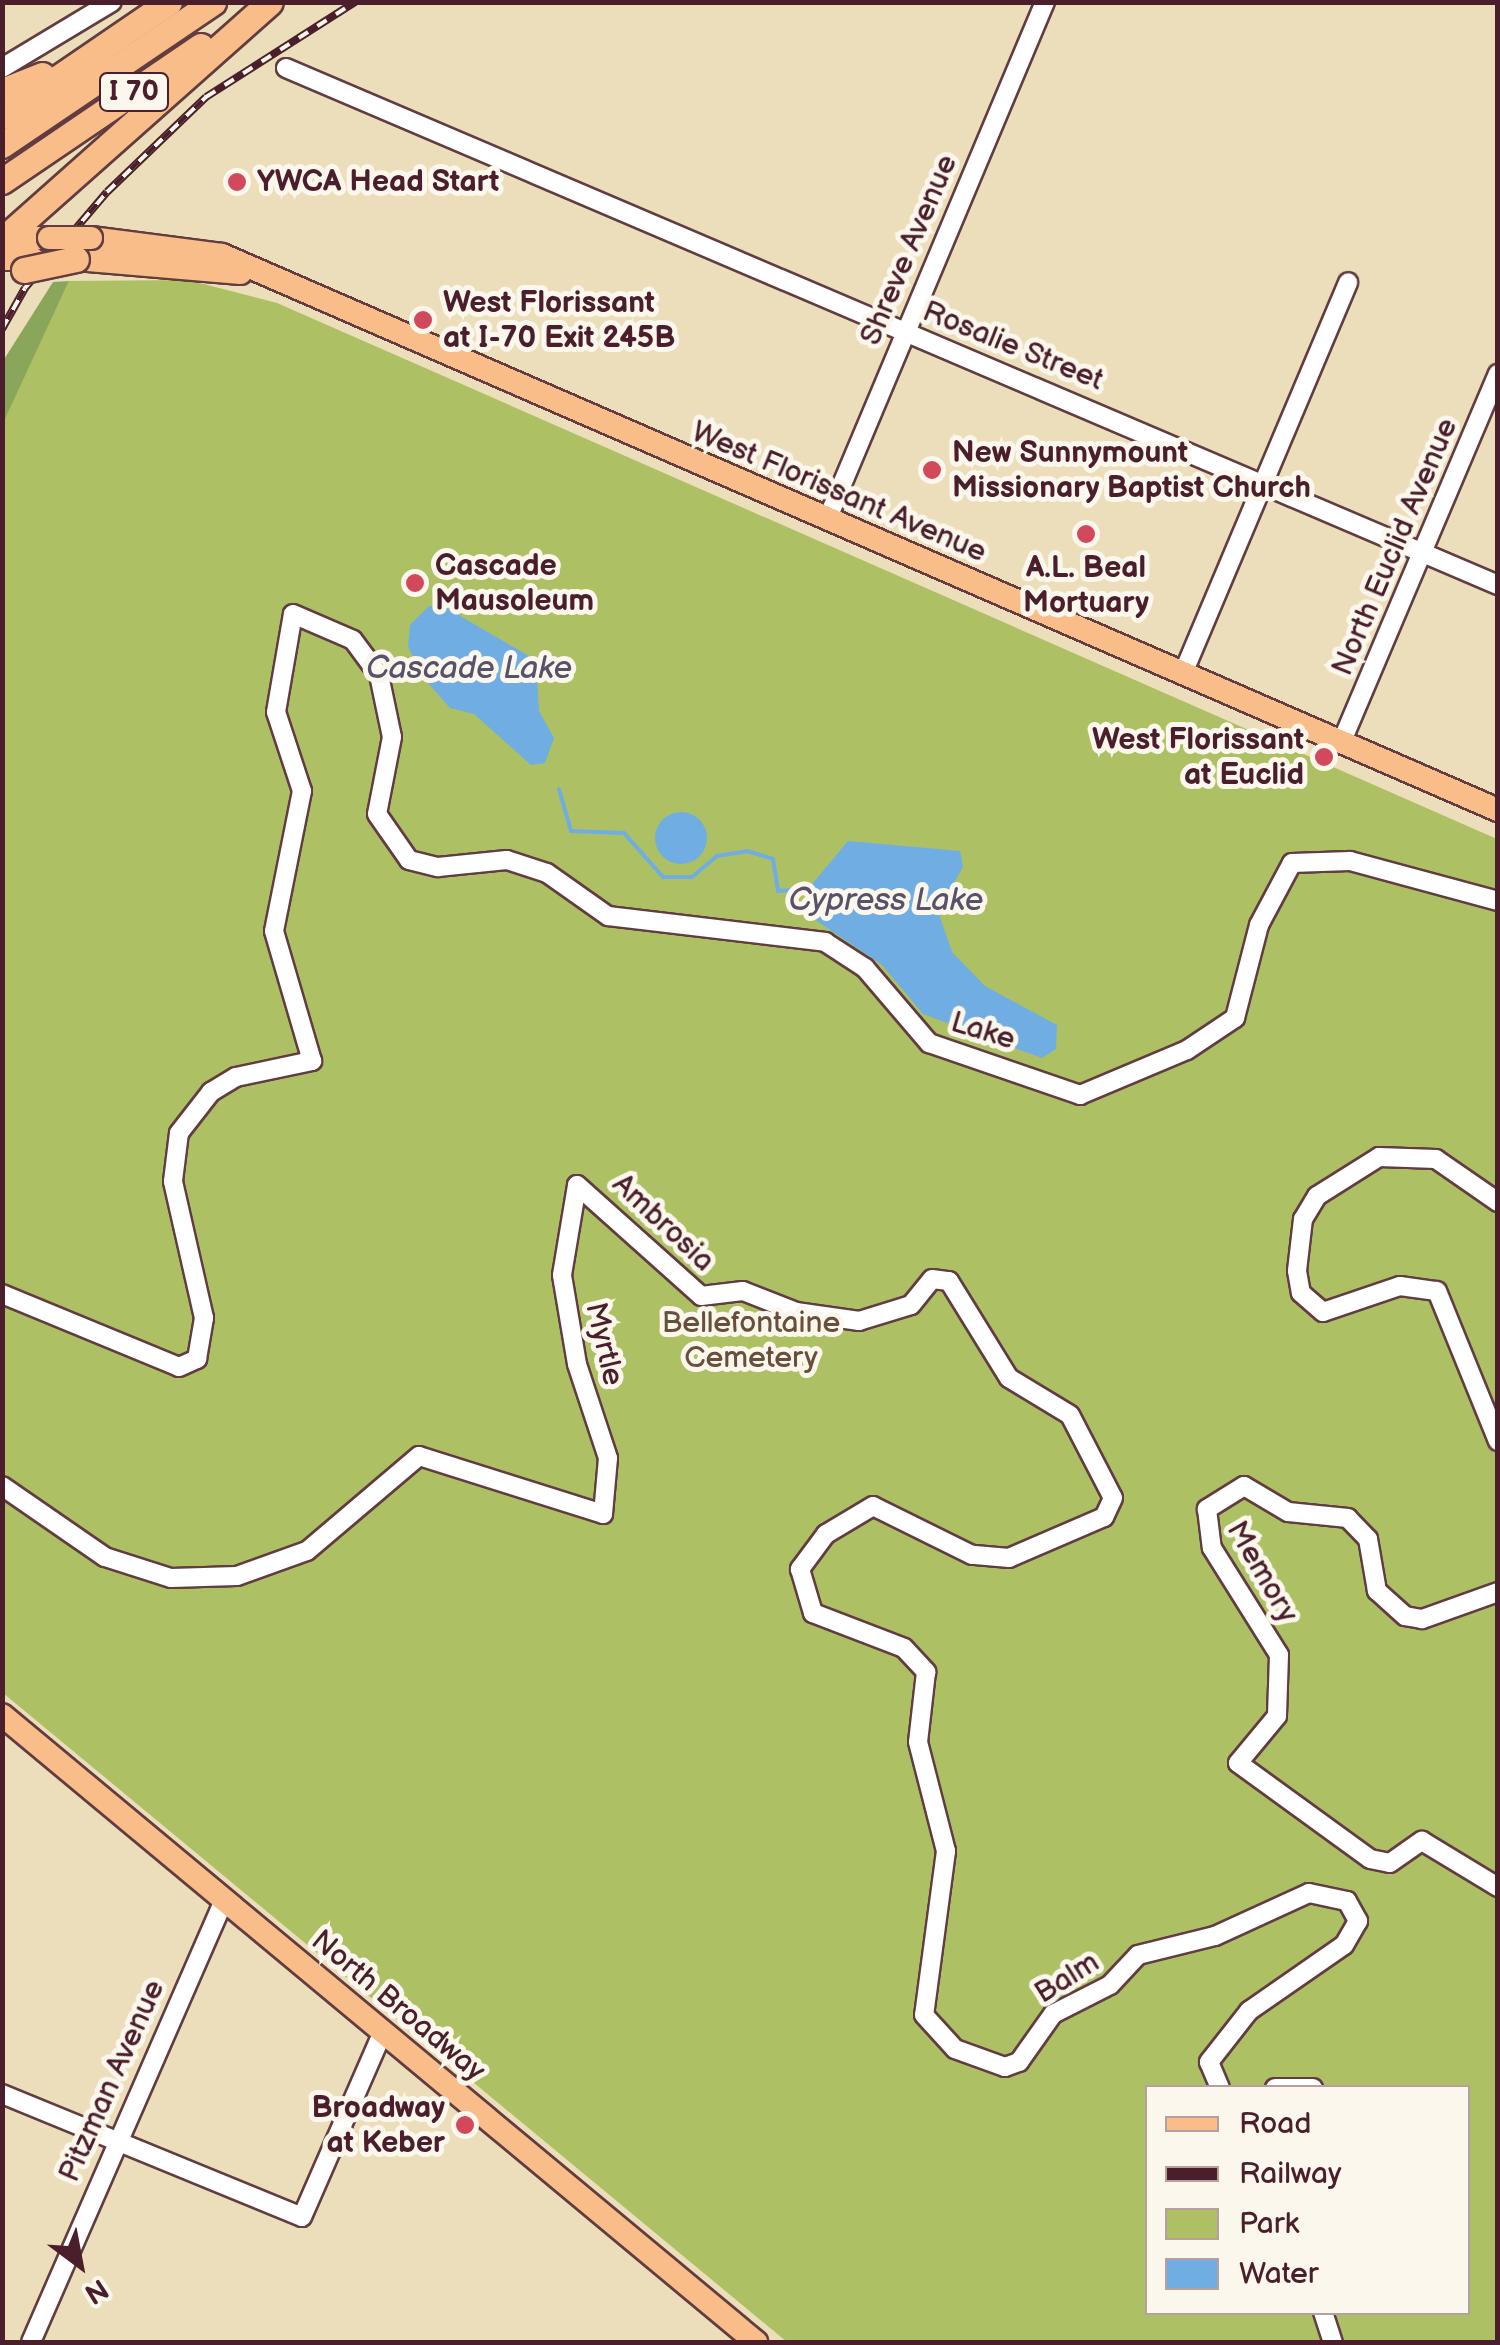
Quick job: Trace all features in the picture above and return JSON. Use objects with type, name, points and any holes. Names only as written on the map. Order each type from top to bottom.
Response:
[{"type":"highway","name":"I 70","points":[[2,116],[169,2]]},
{"type":"highway","points":[[2,145],[213,2]]},
{"type":"highway","name":"I 70","points":[[2,181],[267,2]]},
{"type":"highway","points":[[10,254],[267,2]]},
{"type":"highway","points":[[2,90],[93,54]]},
{"type":"highway","points":[[10,254],[83,249]]},
{"type":"main road","name":"West Florissant Avenue","points":[[10,254],[49,238],[83,249],[268,278],[1498,810]]},
{"type":"main road","name":"North Broadway","points":[[2,1715],[756,2342]]},
{"type":"street","name":"Shreve Avenue","points":[[826,520],[1044,2]]},
{"type":"street","points":[[2,68],[101,6]]},
{"type":"street","name":"Rosalie Street","points":[[286,68],[1263,481],[1498,586]]},
{"type":"street","points":[[1184,671],[1348,282]]},
{"type":"street","name":"North Euclid Avenue","points":[[1342,742],[1422,553],[1490,414],[1498,374]]},
{"type":"street","name":"Lake","points":[[2,1294],[190,1367],[204,1318],[173,1181],[179,1133],[210,1092],[236,1077],[312,1062],[274,931],[302,792],[276,712],[287,616],[337,630],[379,675],[392,726],[377,814],[409,860],[527,865],[608,916],[825,942],[865,968],[929,1043],[1089,1098],[1235,1018],[1250,956],[1283,873],[1302,859],[1350,861],[1498,901]]},
{"type":"street","points":[[1498,1202],[1436,1159],[1403,1152],[1317,1196],[1298,1245],[1301,1293],[1312,1308],[1339,1308],[1400,1286],[1432,1288],[1498,1441]]},
{"type":"street","name":"Ambrosia","points":[[577,1184],[701,1296],[743,1290],[796,1312],[860,1321],[911,1305],[932,1278],[960,1292],[1009,1378],[1070,1415],[1113,1508],[1025,1554],[987,1559],[892,1509],[859,1512],[811,1552],[800,1569],[808,1606],[859,1638],[904,1648],[924,1667]]},
{"type":"street","name":"Myrtle","points":[[2,1486],[104,1557],[207,1579],[306,1551],[419,1456],[602,1514],[608,1458],[577,1364],[562,1275],[577,1184]]},
{"type":"street","name":"Memory","points":[[1498,1592],[1422,1619],[1377,1591],[1368,1539],[1348,1518],[1288,1512],[1258,1488],[1223,1492],[1203,1527],[1279,1655],[1282,1678],[1266,1738],[1238,1763],[1381,1865],[1422,1841],[1498,1887]]},
{"type":"street","name":"Balm","points":[[924,1667],[918,1742],[946,1850],[922,2000],[955,2048],[1006,2067],[1019,2062],[1053,2014],[1110,1986],[1138,1956],[1215,1936],[1308,1893],[1354,1908],[1358,1921],[1344,1945],[1284,1981],[1224,2040],[1209,2062],[1219,2085]]},
{"type":"street","name":"Pitzman Avenue","points":[[31,2342],[115,2138],[224,1900]]},
{"type":"street","points":[[2,2094],[302,2218],[383,2032]]},
{"type":"street","points":[[1324,2315],[1333,2342]]},
{"type":"green space","name":"Bellefontaine Cemetery","points":[[188,280],[277,303],[1497,839],[1497,2342],[787,2342],[3,1693],[2,423],[69,281]]},
{"type":"green space","points":[[69,281],[3,423],[3,361],[53,282]]},
{"type":"water","name":"Cascade Lake","points":[[429,606],[443,606],[536,660],[539,711],[554,738],[545,763],[531,765],[474,714],[450,708],[421,675],[408,646],[410,625]]},
{"type":"water","points":[[681,812],[700,819],[707,838],[700,857],[681,864],[662,857],[655,838],[662,819]]},
{"type":"water","name":"Cypress Lake","points":[[848,841],[960,851],[963,867],[938,911],[952,952],[985,986],[1057,1025],[1056,1049],[1042,1058],[923,1014],[882,965],[808,915],[808,889]]},
{"type":"waterway","points":[[559,789],[571,831],[624,833],[663,877],[692,877],[717,856],[747,851],[773,859],[778,891],[808,889]]},
{"type":"railway","points":[[2,329],[25,288],[107,192],[206,97],[355,2]]},
{"type":"place","name":"YWCA Head Start","points":[[237,182]]},
{"type":"place","name":"West Florissant at I-70 Exit 245B","points":[[423,320]]},
{"type":"place","name":"New Sunnymount Missionary Baptist Church","points":[[932,470]]},
{"type":"place","name":"A.L. Beal Mortuary","points":[[1086,534]]},
{"type":"place","name":"Cascade Mausoleum","points":[[415,583]]},
{"type":"place","name":"West Florissant at Euclid","points":[[1324,757]]},
{"type":"place","name":"Broadway at Keber","points":[[465,2125]]}]
